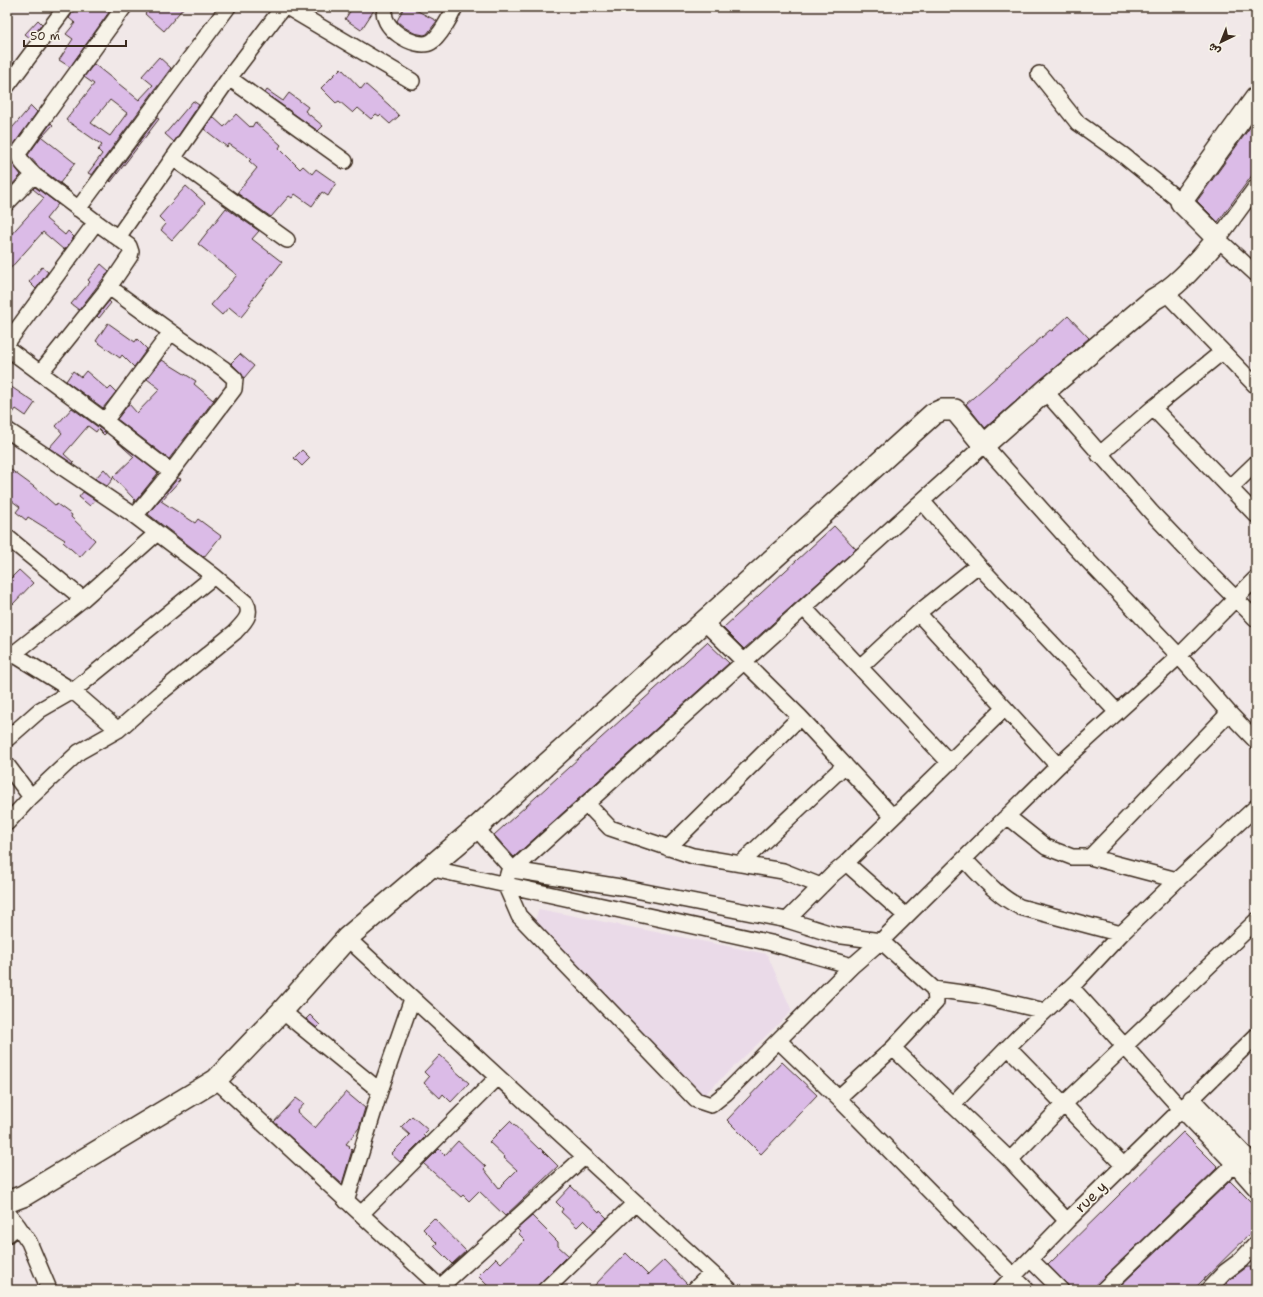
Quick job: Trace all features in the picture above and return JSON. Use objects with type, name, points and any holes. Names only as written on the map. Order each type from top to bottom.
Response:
[{"type":"street","points":[[7,86],[66,7]]},
{"type":"street","points":[[40,373],[109,287],[130,256],[131,252],[129,246],[118,237],[78,209],[34,175],[20,160],[19,152],[124,7]]},
{"type":"street","points":[[78,209],[228,7]]},
{"type":"street","points":[[118,237],[229,78],[283,7]]},
{"type":"street","points":[[287,7],[412,81]]},
{"type":"street","points":[[386,7],[384,11],[384,18],[388,26],[397,34],[422,45],[431,42],[438,34],[451,16],[455,7]]},
{"type":"street","points":[[1039,74],[1078,123],[1123,155],[1181,202],[1218,240],[1256,274]]},
{"type":"street","points":[[229,78],[345,161]]},
{"type":"street","points":[[1181,202],[1256,98]]},
{"type":"street","points":[[173,158],[287,240]]},
{"type":"street","points":[[7,202],[34,175]]},
{"type":"street","points":[[1256,187],[1218,240],[1166,293],[1154,299],[984,445],[587,804],[512,869],[505,884],[519,916],[696,1100],[711,1105],[726,1093],[852,966],[881,941],[1058,766],[1179,656],[1256,578]]},
{"type":"street","points":[[7,343],[96,222]]},
{"type":"street","points":[[109,287],[212,360],[235,379],[234,389],[171,472],[135,516]]},
{"type":"street","points":[[1166,293],[1256,386]]},
{"type":"street","points":[[105,421],[171,332]]},
{"type":"street","points":[[7,348],[171,472]]},
{"type":"street","points":[[1099,455],[1153,408],[1222,352]]},
{"type":"street","points":[[1045,392],[1099,455],[1151,512],[1256,619]]},
{"type":"street","points":[[1153,408],[1256,515]]},
{"type":"street","points":[[7,1202],[23,1196],[216,1080],[282,1011],[346,938],[476,828],[933,414],[942,410],[955,410],[1074,547],[1179,656],[1229,713],[1256,741]]},
{"type":"street","points":[[7,430],[135,516],[214,576],[246,603],[248,607],[248,614],[244,622],[235,632],[159,694],[118,730],[79,752],[31,797],[7,823]]},
{"type":"street","points":[[1230,488],[1256,463]]},
{"type":"street","points":[[922,501],[978,565],[1117,712]]},
{"type":"street","points":[[118,730],[73,692],[9,654],[83,599],[157,533]]},
{"type":"street","points":[[7,538],[83,599]]},
{"type":"street","points":[[860,667],[918,613],[978,565]]},
{"type":"street","points":[[7,739],[40,710],[73,692],[214,576]]},
{"type":"street","points":[[804,608],[950,763]]},
{"type":"street","points":[[918,613],[1058,766]]},
{"type":"street","points":[[704,622],[800,717],[893,816]]},
{"type":"street","points":[[787,920],[1005,708]]},
{"type":"street","points":[[1090,857],[1229,713]]},
{"type":"street","points":[[668,848],[800,717]]},
{"type":"street","points":[[7,765],[31,797]]},
{"type":"street","points":[[740,864],[845,765]]},
{"type":"street","points":[[587,804],[610,828],[693,856],[783,871],[822,886]]},
{"type":"street","points":[[952,1105],[1008,1047],[1071,987],[1121,934],[1256,806]]},
{"type":"street","points":[[1007,816],[1046,847],[1072,857],[1090,857],[1177,880]]},
{"type":"street","points":[[476,828],[512,869],[787,920],[835,935],[881,941],[933,989],[936,1002],[893,1048],[838,1098]]},
{"type":"street","points":[[964,859],[996,892],[1008,901],[1020,907],[1121,934]]},
{"type":"street","points":[[846,863],[906,916]]},
{"type":"street","points":[[429,868],[771,943],[852,966]]},
{"type":"street","points":[[1010,1160],[1064,1104],[1256,921]]},
{"type":"street","points":[[346,938],[730,1290]]},
{"type":"street","points":[[1071,987],[1125,1046],[1186,1104],[1240,1159],[1256,1189]]},
{"type":"street","points":[[933,989],[977,995],[1045,1011]]},
{"type":"street","points":[[346,1201],[380,1091],[412,999]]},
{"type":"street","points":[[282,1011],[380,1091]]},
{"type":"street","name":"rue y","points":[[893,1048],[1010,1160],[1067,1221],[1256,1036]]},
{"type":"street","points":[[779,1041],[838,1098],[1027,1290]]},
{"type":"street","points":[[1008,1047],[1124,1166]]},
{"type":"street","points":[[360,1214],[498,1077]]},
{"type":"street","points":[[216,1080],[442,1289],[584,1157]]},
{"type":"street","points":[[1240,1159],[1256,1166]]},
{"type":"street","points":[[1103,1290],[1240,1159]]},
{"type":"street","points":[[545,1290],[635,1203]]},
{"type":"street","points":[[7,1212],[12,1230],[29,1242],[48,1290]]},
{"type":"street","points":[[1000,1290],[1067,1221]]},
{"type":"street","points":[[1208,1290],[1225,1272],[1241,1260],[1256,1244]]},
{"type":"street","points":[[1030,1259],[1061,1290]]},
{"type":"street","points":[[694,1290],[711,1272]]},
{"type":"shaded area","points":[[539,909],[767,954],[792,1011],[701,1098],[534,922]]},
{"type":"building","points":[[75,7],[101,7],[109,12],[70,67],[59,60],[73,39],[66,34],[75,23],[69,18]]},
{"type":"building","points":[[151,7],[184,7],[164,31],[145,14]]},
{"type":"building","points":[[353,7],[376,7],[361,30],[345,19]]},
{"type":"building","points":[[404,7],[410,7],[437,21],[427,34],[424,35],[414,33],[397,21]]},
{"type":"building","points":[[38,20],[42,24],[31,39],[25,34]]},
{"type":"building","points":[[159,57],[171,68],[92,175],[88,173],[102,154],[98,150],[102,145],[66,120],[94,84],[84,77],[94,64],[139,100],[153,85],[142,76]],"holes":[[[110,100],[127,113],[110,136],[91,123]]]},
{"type":"building","points":[[341,68],[361,89],[365,84],[399,116],[390,124],[380,115],[379,116],[376,114],[371,119],[358,108],[353,113],[339,101],[336,103],[321,88]]},
{"type":"building","points":[[267,90],[283,101],[289,93],[308,107],[305,111],[323,126],[318,131],[265,93]]},
{"type":"building","points":[[193,101],[199,105],[174,142],[165,134]]},
{"type":"building","points":[[31,106],[37,112],[10,152],[12,163],[21,175],[7,190],[7,134]]},
{"type":"building","points":[[236,114],[250,127],[252,127],[255,122],[281,145],[279,148],[300,169],[303,166],[312,174],[316,169],[336,183],[328,196],[322,192],[312,206],[295,194],[292,198],[289,196],[271,217],[237,193],[257,168],[249,161],[251,159],[229,144],[227,147],[204,129],[213,117],[224,127]]},
{"type":"building","points":[[157,118],[159,119],[111,182],[110,181]]},
{"type":"building","points":[[1256,119],[1256,170],[1218,222],[1197,201]]},
{"type":"building","points":[[51,123],[53,125],[42,137],[75,163],[60,183],[69,190],[40,168],[28,155]]},
{"type":"building","points":[[186,186],[205,203],[172,240],[161,230],[166,224],[159,217]]},
{"type":"building","points":[[35,187],[58,204],[46,219],[65,235],[68,231],[74,237],[64,250],[43,232],[7,272],[7,239],[44,198],[33,189]]},
{"type":"building","points":[[226,208],[259,231],[252,239],[282,262],[249,304],[251,305],[241,317],[229,307],[222,315],[211,305],[237,275],[198,244]]},
{"type":"building","points":[[101,264],[109,271],[79,310],[71,304],[90,282],[88,280]]},
{"type":"building","points":[[42,267],[48,272],[36,289],[29,282]]},
{"type":"building","points":[[109,301],[111,303],[99,318],[97,316]]},
{"type":"building","points":[[1068,316],[1089,338],[985,428],[966,404]]},
{"type":"building","points":[[108,323],[135,342],[137,339],[147,349],[134,367],[122,355],[120,358],[96,341]]},
{"type":"building","points":[[240,354],[254,366],[244,378],[231,363]]},
{"type":"building","points":[[162,360],[196,381],[194,384],[213,400],[217,396],[169,459],[117,419],[129,404],[137,413],[160,389],[147,379]]},
{"type":"building","points":[[73,371],[81,377],[86,371],[108,390],[111,387],[116,392],[103,408],[66,381]]},
{"type":"building","points":[[7,384],[35,403],[26,416],[16,409],[7,421]]},
{"type":"building","points":[[72,408],[106,433],[104,435],[98,429],[96,432],[88,426],[64,454],[74,463],[73,464],[49,448],[62,433],[56,426]]},
{"type":"building","points":[[114,439],[158,473],[134,503],[135,500],[113,477],[134,457]]},
{"type":"building","points":[[302,450],[310,458],[302,466],[294,458]]},
{"type":"building","points":[[7,467],[33,486],[56,506],[57,504],[72,515],[71,517],[95,540],[80,557],[63,542],[65,540],[28,517],[26,520],[16,512],[20,507],[7,497]]},
{"type":"building","points":[[104,469],[113,479],[107,486],[95,479]]},
{"type":"building","points":[[178,478],[181,479],[161,501],[195,523],[198,519],[221,536],[204,557],[148,514]]},
{"type":"building","points":[[83,492],[95,500],[90,506],[79,497]]},
{"type":"building","points":[[834,526],[856,549],[744,649],[723,628]]},
{"type":"building","points":[[19,570],[33,583],[13,604],[7,598],[7,582]]},
{"type":"building","points":[[707,642],[729,663],[514,857],[494,835]]},
{"type":"building","points":[[310,1015],[320,1025],[317,1028],[306,1019]]},
{"type":"building","points":[[440,1055],[469,1083],[451,1102],[443,1094],[440,1098],[424,1083],[429,1077],[424,1072]]},
{"type":"building","points":[[782,1062],[817,1095],[761,1154],[727,1120]]},
{"type":"building","points":[[346,1092],[365,1108],[359,1128],[346,1144],[350,1146],[349,1147],[352,1150],[342,1184],[274,1122],[296,1098],[304,1104],[297,1112],[315,1128]]},
{"type":"building","points":[[412,1116],[428,1130],[423,1135],[425,1137],[400,1162],[391,1154],[410,1135],[401,1127]]},
{"type":"building","points":[[510,1121],[558,1166],[505,1216],[479,1191],[469,1201],[463,1195],[461,1197],[424,1164],[439,1149],[445,1155],[458,1141],[486,1167],[484,1169],[499,1188],[517,1170],[489,1142]]},
{"type":"building","points":[[1183,1132],[1218,1167],[1092,1290],[1070,1290],[1067,1284],[1048,1265]]},
{"type":"building","points":[[1230,1181],[1256,1207],[1256,1228],[1193,1290],[1119,1290],[1118,1288]]},
{"type":"building","points":[[571,1186],[599,1213],[600,1211],[607,1218],[594,1230],[584,1220],[577,1227],[561,1212],[563,1209],[556,1202]]},
{"type":"building","points":[[532,1216],[558,1242],[558,1246],[568,1255],[539,1284],[536,1290],[492,1290],[478,1276],[496,1258],[501,1263],[525,1240],[519,1234],[520,1232],[517,1229]]},
{"type":"building","points":[[434,1218],[466,1251],[452,1264],[434,1246],[437,1243],[423,1229]]},
{"type":"building","points":[[626,1253],[648,1275],[664,1260],[687,1284],[685,1290],[590,1290]]},
{"type":"building","points":[[1247,1267],[1251,1267],[1251,1270],[1256,1270],[1256,1290],[1220,1290],[1231,1279]]}]
